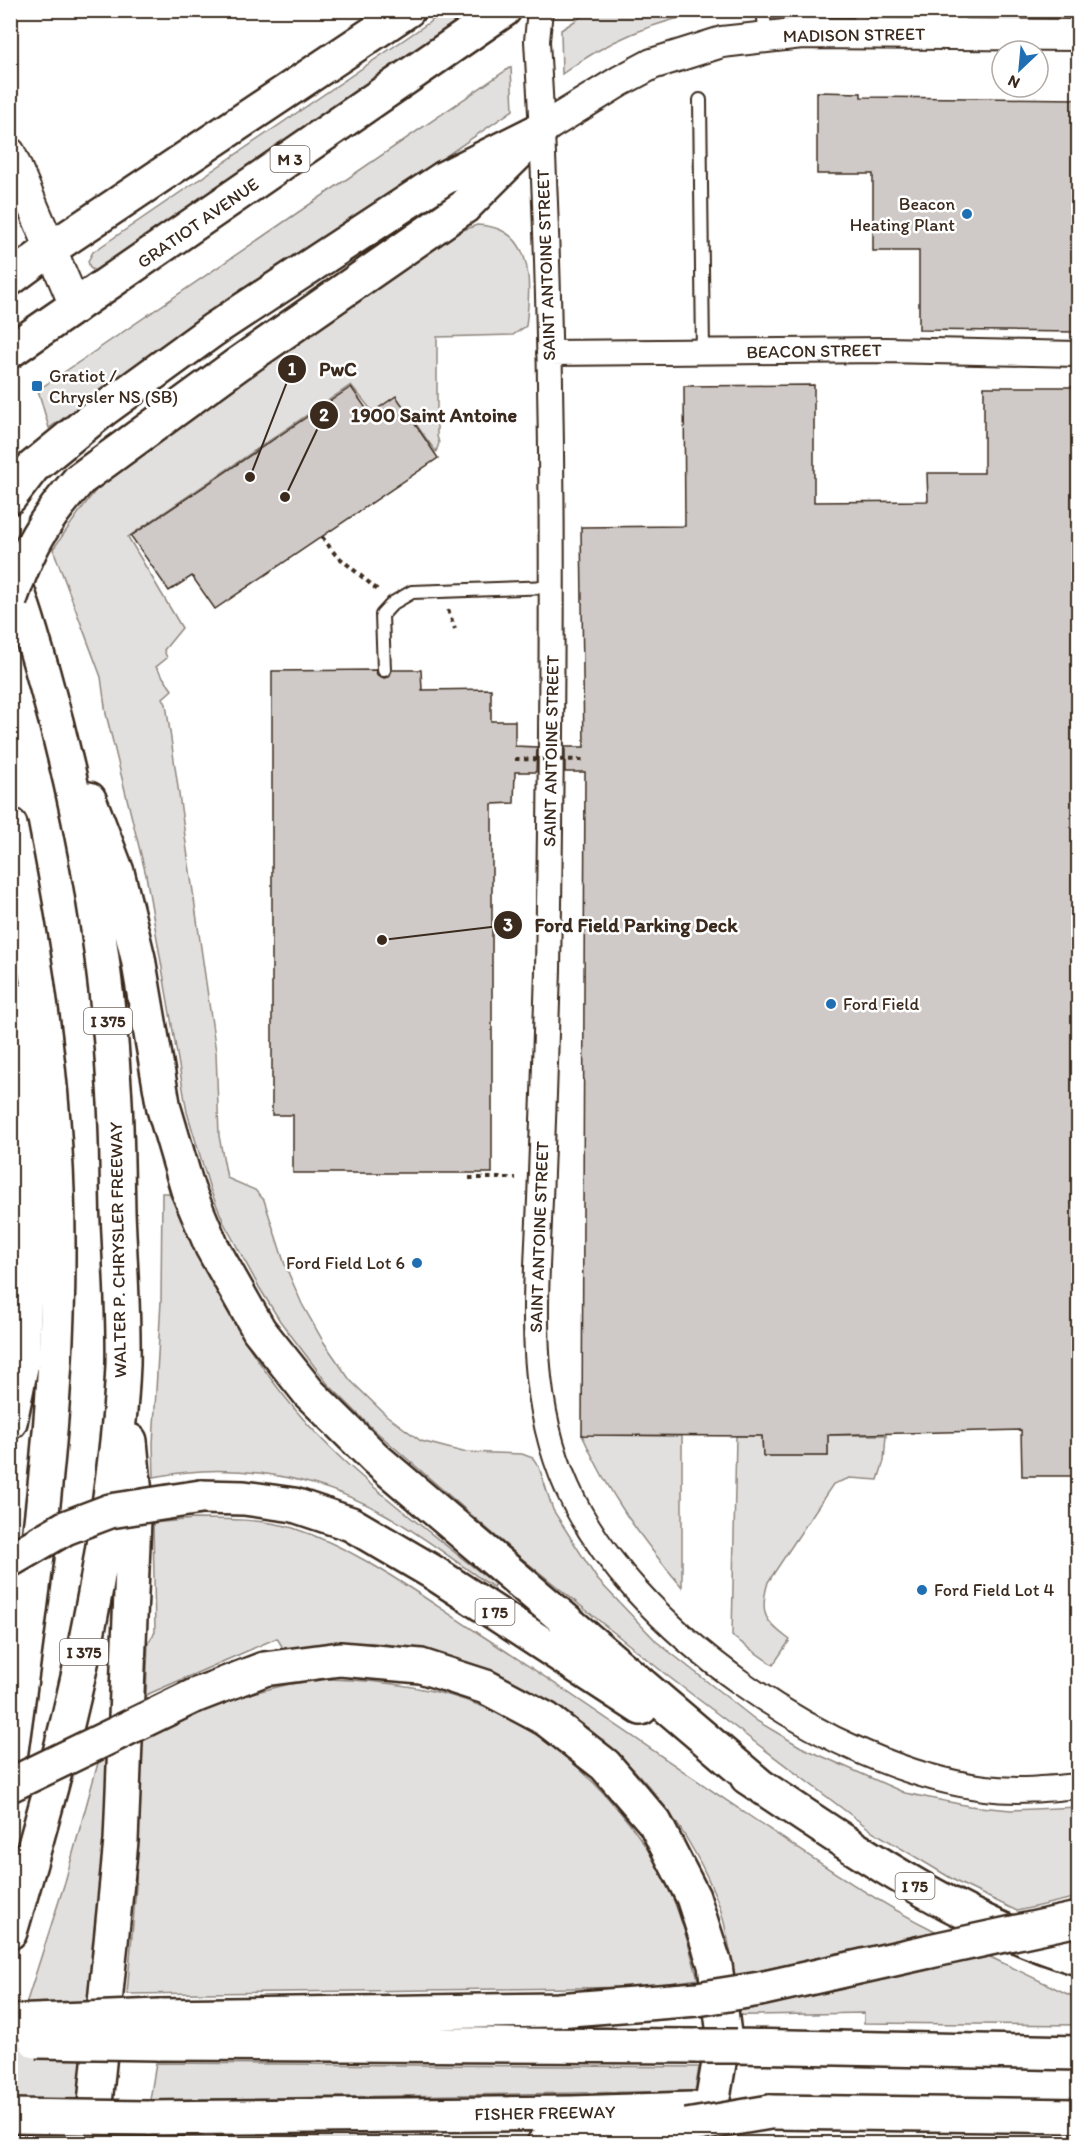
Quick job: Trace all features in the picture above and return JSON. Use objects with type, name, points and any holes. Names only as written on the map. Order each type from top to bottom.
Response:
[{"type":"main road","points":[[10,279],[52,248],[408,10]]},
{"type":"main road","name":"GRATIOT AVENUE","points":[[16,347],[76,308],[504,10]]},
{"type":"main road","points":[[10,497],[33,467],[103,410],[213,330],[444,178],[542,129]]},
{"type":"main road","points":[[10,600],[25,558],[49,514],[79,480],[238,364],[464,207],[542,129]]},
{"type":"main road","name":"WALTER P. CHRYSLER FREEWAY","points":[[10,567],[46,684],[84,854],[109,1028],[114,1086],[123,1364],[108,1511],[90,1625],[60,1762],[10,1932]]},
{"type":"main road","points":[[46,684],[117,872],[138,958],[164,1109],[188,1190],[212,1247],[259,1330],[309,1393],[376,1459],[764,1789]]},
{"type":"main road","points":[[10,825],[43,1017],[52,1096],[58,1206],[58,1297],[49,1448],[10,1758]]},
{"type":"main road","points":[[10,998],[22,1083],[28,1205],[22,1362],[10,1422]]},
{"type":"main road","points":[[91,2144],[121,1841],[135,1494],[123,1364]]},
{"type":"main road","name":"I 75","points":[[10,1560],[65,1528],[110,1511],[201,1497],[244,1498],[294,1505],[351,1524],[431,1570],[897,1877],[966,1913],[1030,1942],[1078,1958]]},
{"type":"main road","points":[[10,1785],[194,1696],[264,1669],[340,1659],[421,1666],[496,1692],[546,1719],[605,1765],[655,1823],[693,1897],[715,1965],[724,2034],[695,2126]]},
{"type":"main road","points":[[10,2041],[158,2030],[558,2010],[697,1999],[760,1989],[1078,1920]]},
{"type":"main road","points":[[10,2022],[158,2030],[699,2046],[1078,2053]]},
{"type":"main road","points":[[544,2144],[641,2134],[770,2112],[1078,2116]]},
{"type":"main road","name":"FISHER FREEWAY","points":[[10,2116],[148,2118],[561,2114],[695,2126]]},
{"type":"street","name":"SAINT ANTOINE STREET","points":[[540,10],[537,41],[549,353],[552,588],[547,1023],[534,1330],[539,1388],[551,1440],[567,1488],[601,1545],[650,1604],[731,1674],[795,1718],[875,1758],[955,1783],[989,1789],[1031,1791],[1078,1786]]},
{"type":"street","name":"MADISON STREET","points":[[542,129],[652,64],[722,42],[765,24],[802,33],[860,22],[959,22],[1078,35]]},
{"type":"street","points":[[10,153],[76,308]]},
{"type":"street","name":"BEACON STREET","points":[[549,353],[885,350],[1078,354]]},
{"type":"lane","points":[[700,100],[703,352]]},
{"type":"lane","points":[[384,670],[382,615],[393,603],[412,592],[552,588]]},
{"type":"path","points":[[322,537],[334,554],[393,603]]},
{"type":"path","points":[[515,759],[584,759]]},
{"type":"path","points":[[469,1178],[541,1178]]},
{"type":"shaded area","points":[[446,11],[480,11],[98,273],[90,268],[88,261],[93,252]]},
{"type":"shaded area","points":[[590,11],[711,11],[651,26],[597,51],[562,74],[561,30]]},
{"type":"shaded area","points":[[511,67],[513,110],[49,428],[38,390]]},
{"type":"shaded area","points":[[477,225],[496,228],[510,236],[519,246],[528,276],[526,326],[513,335],[437,337],[437,436],[439,443],[436,452],[396,397],[373,412],[351,385],[128,537],[182,628],[164,650],[167,658],[156,667],[172,690],[163,698],[166,704],[216,1052],[219,1136],[227,1178],[255,1190],[264,1200],[285,1265],[302,1304],[323,1341],[350,1380],[386,1415],[421,1441],[463,1452],[522,1454],[533,1458],[539,1467],[553,1510],[597,1579],[657,1642],[757,1721],[801,1747],[905,1793],[969,1806],[1011,1810],[1078,1807],[1078,1897],[1017,1911],[959,1883],[872,1831],[669,1677],[514,1552],[373,1429],[327,1383],[280,1321],[259,1287],[224,1223],[210,1189],[187,1112],[146,875],[106,714],[101,677],[53,549],[90,498],[115,470],[455,233]]},
{"type":"shaded area","points":[[162,1193],[169,1193],[222,1302],[264,1370],[289,1402],[344,1461],[400,1509],[495,1584],[493,1587],[397,1521],[357,1500],[329,1489],[272,1475],[242,1471],[183,1472],[154,1477],[153,1444],[161,1301]]},
{"type":"shaded area","points":[[582,1435],[682,1436],[682,1587],[626,1515],[603,1477]]},
{"type":"shaded area","points":[[828,1435],[886,1435],[884,1461],[878,1480],[850,1478],[833,1484],[768,1582],[764,1601],[766,1616],[774,1627],[790,1640],[773,1665],[732,1636],[736,1436],[762,1436],[763,1456],[828,1456]]},
{"type":"shaded area","points":[[194,1519],[244,1520],[281,1525],[318,1537],[366,1561],[545,1677],[839,1876],[937,1932],[735,1976],[719,1905],[696,1854],[665,1807],[629,1765],[588,1728],[542,1697],[492,1672],[439,1654],[384,1644],[359,1643],[284,1650],[277,1638],[146,1695],[148,1643],[155,1632],[153,1523]]},
{"type":"shaded area","points":[[329,1679],[411,1686],[448,1695],[516,1722],[548,1743],[578,1768],[608,1798],[646,1847],[674,1901],[698,1979],[644,1987],[127,1994],[136,1888],[139,1742],[206,1704],[290,1684]]},
{"type":"shaded area","points":[[112,1754],[80,2143],[11,2144],[11,2051],[65,1882],[98,1763]]},
{"type":"shaded area","points":[[986,1955],[1078,1999],[1078,2025],[864,2023],[864,2013],[700,2016],[700,2013],[770,2004]]},
{"type":"shaded area","points":[[156,2063],[699,2067],[695,2091],[150,2100]]},
{"type":"shaded area","points":[[434,2133],[433,2144],[146,2144],[145,2138]]},
{"type":"building","name":"Beacon Heating Plant","points":[[817,92],[861,93],[861,97],[1078,99],[1078,332],[919,330],[919,251],[873,251],[873,174],[817,174]]},
{"type":"building","name":"Ford Field","points":[[814,385],[814,502],[928,501],[927,473],[984,473],[984,387],[1078,387],[1078,1476],[1022,1476],[1021,1430],[828,1435],[828,1456],[763,1456],[762,1436],[582,1435],[585,772],[565,772],[565,747],[584,747],[581,527],[685,526],[684,386]]},
{"type":"building","points":[[351,387],[370,414],[396,396],[438,458],[215,609],[192,576],[169,591],[131,536]]},
{"type":"building","points":[[376,670],[377,675],[384,678],[389,677],[392,670],[421,670],[422,690],[491,689],[491,721],[515,721],[515,746],[537,747],[536,772],[515,772],[514,803],[492,804],[492,1173],[293,1173],[293,1115],[272,1115],[272,671]]},
{"type":"place","name":"Beacon Heating Plant","points":[[967,214]]},
{"type":"place","name":"Gratiot / Chrysler NS (SB)","points":[[37,386]]},
{"type":"place","name":"PwC","points":[[250,477]]},
{"type":"place","name":"1900 Saint Antoine","points":[[285,497]]},
{"type":"place","name":"Ford Field Parking Deck","points":[[382,940]]},
{"type":"place","name":"Ford Field","points":[[831,1004]]},
{"type":"place","name":"Ford Field Lot 6","points":[[417,1263]]},
{"type":"place","name":"Ford Field Lot 4","points":[[922,1590]]}]
